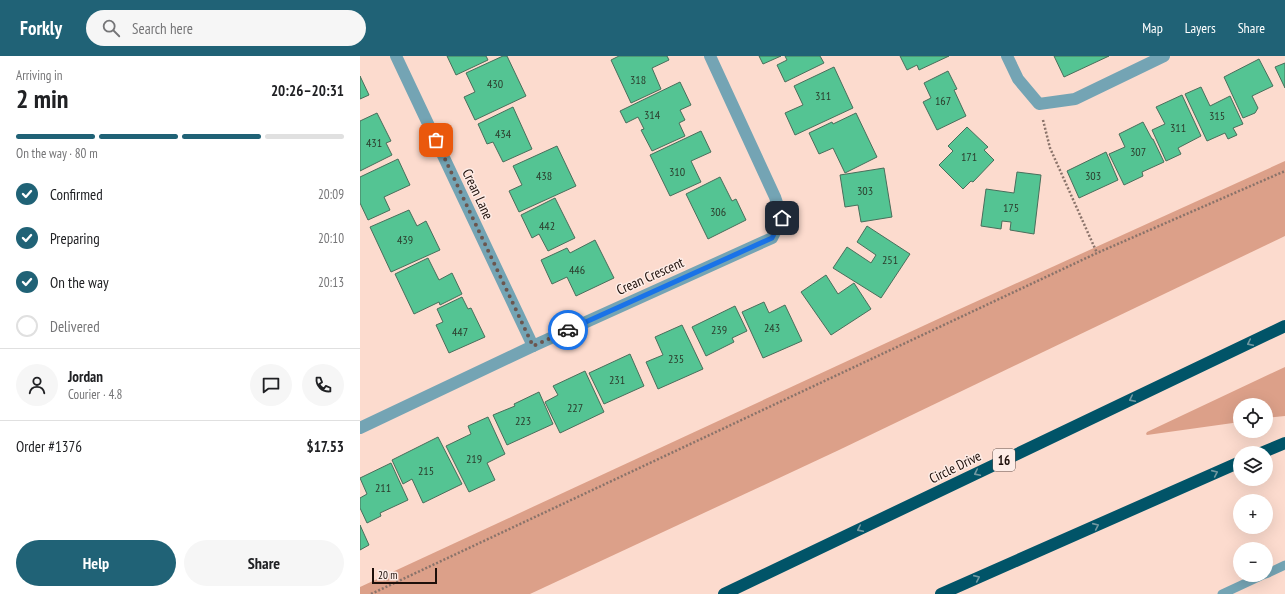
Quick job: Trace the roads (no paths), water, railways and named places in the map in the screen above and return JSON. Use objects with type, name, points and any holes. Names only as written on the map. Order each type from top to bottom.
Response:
[{"type":"highway","name":"Circle Drive","points":[[724,594],[1285,326]]},
{"type":"highway","points":[[1273,448],[1285,443]]},
{"type":"highway","points":[[941,594],[1233,465]]},
{"type":"street","name":"Crean Lane","points":[[396,56],[533,346]]},
{"type":"street","name":"Crean Crescent","points":[[360,428],[533,346],[772,238],[782,218],[775,196],[710,56]]},
{"type":"street","points":[[1008,56],[1018,79],[1039,104],[1076,99],[1164,56]]},
{"type":"lane","points":[[1273,571],[1285,565]]},
{"type":"lane","points":[[1222,594],[1248,582]]}]
